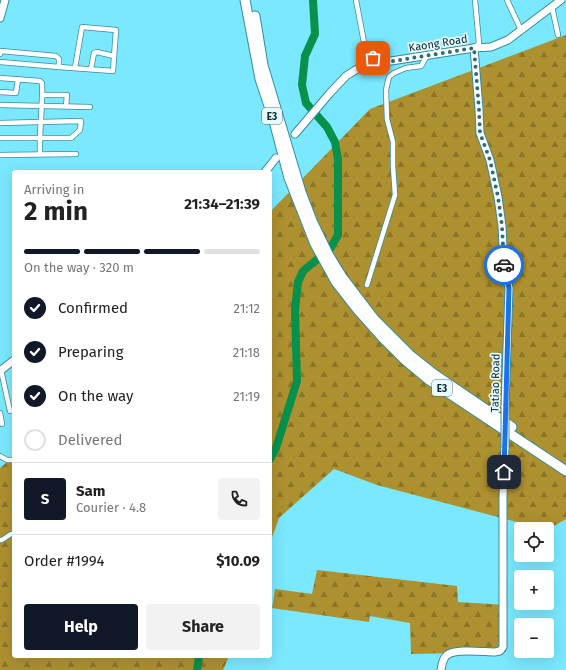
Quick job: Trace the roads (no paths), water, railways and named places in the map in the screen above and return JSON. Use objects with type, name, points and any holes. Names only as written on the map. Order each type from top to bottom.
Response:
[{"type":"highway","name":"E3","points":[[245,0],[260,80],[274,121],[289,178],[311,226],[328,254],[339,280],[357,309],[405,360],[429,380],[566,471]]},
{"type":"highway","name":"E3","points":[[252,0],[263,65],[311,226]]},
{"type":"highway","name":"E3","points":[[339,280],[374,319],[410,355],[434,374],[566,464]]},
{"type":"street","points":[[0,18],[5,0]]},
{"type":"street","points":[[356,0],[366,53],[363,66]]},
{"type":"street","points":[[474,48],[479,43],[475,0]]},
{"type":"street","points":[[507,0],[521,30]]},
{"type":"street","points":[[557,2],[558,35]]},
{"type":"street","name":"Kaong Road","points":[[295,134],[346,76],[363,66],[474,48],[491,47],[508,40],[557,2]]},
{"type":"street","points":[[0,62],[59,67],[113,71],[116,30],[82,27],[75,68]]},
{"type":"street","name":"Tatiao Road","points":[[441,670],[443,659],[453,652],[495,652],[500,651],[503,647],[503,504],[509,288],[504,266],[502,226],[498,197],[490,160],[480,133],[474,48]]},
{"type":"street","points":[[0,54],[1,51],[56,56],[59,59],[59,67]]},
{"type":"street","points":[[91,69],[94,53],[97,52],[114,56]]},
{"type":"street","points":[[366,53],[381,63]]},
{"type":"street","points":[[367,285],[395,195],[392,166],[393,142],[387,119],[386,90],[388,81],[390,76],[394,73],[406,68],[421,66],[427,56]]},
{"type":"street","points":[[0,78],[40,81],[42,83],[40,154]]},
{"type":"street","points":[[0,92],[16,93],[18,80]]},
{"type":"street","points":[[42,95],[67,94],[66,106]]},
{"type":"street","points":[[0,105],[90,106]]},
{"type":"street","points":[[0,123],[81,121],[80,130],[71,138],[0,138]]},
{"type":"street","points":[[0,155],[76,154]]},
{"type":"street","points":[[267,170],[276,158]]},
{"type":"street","points":[[10,411],[0,371],[12,362]]},
{"type":"street","points":[[0,413],[2,424]]},
{"type":"street","points":[[0,456],[7,460],[12,460]]},
{"type":"street","points":[[0,540],[11,534]]},
{"type":"waterway","points":[[272,455],[276,448],[297,381],[295,310],[298,282],[303,271],[330,249],[338,235],[338,159],[335,142],[327,127],[306,103],[302,85],[305,56],[315,34],[313,0]]},
{"type":"waterway","points":[[197,670],[199,658]]}]
